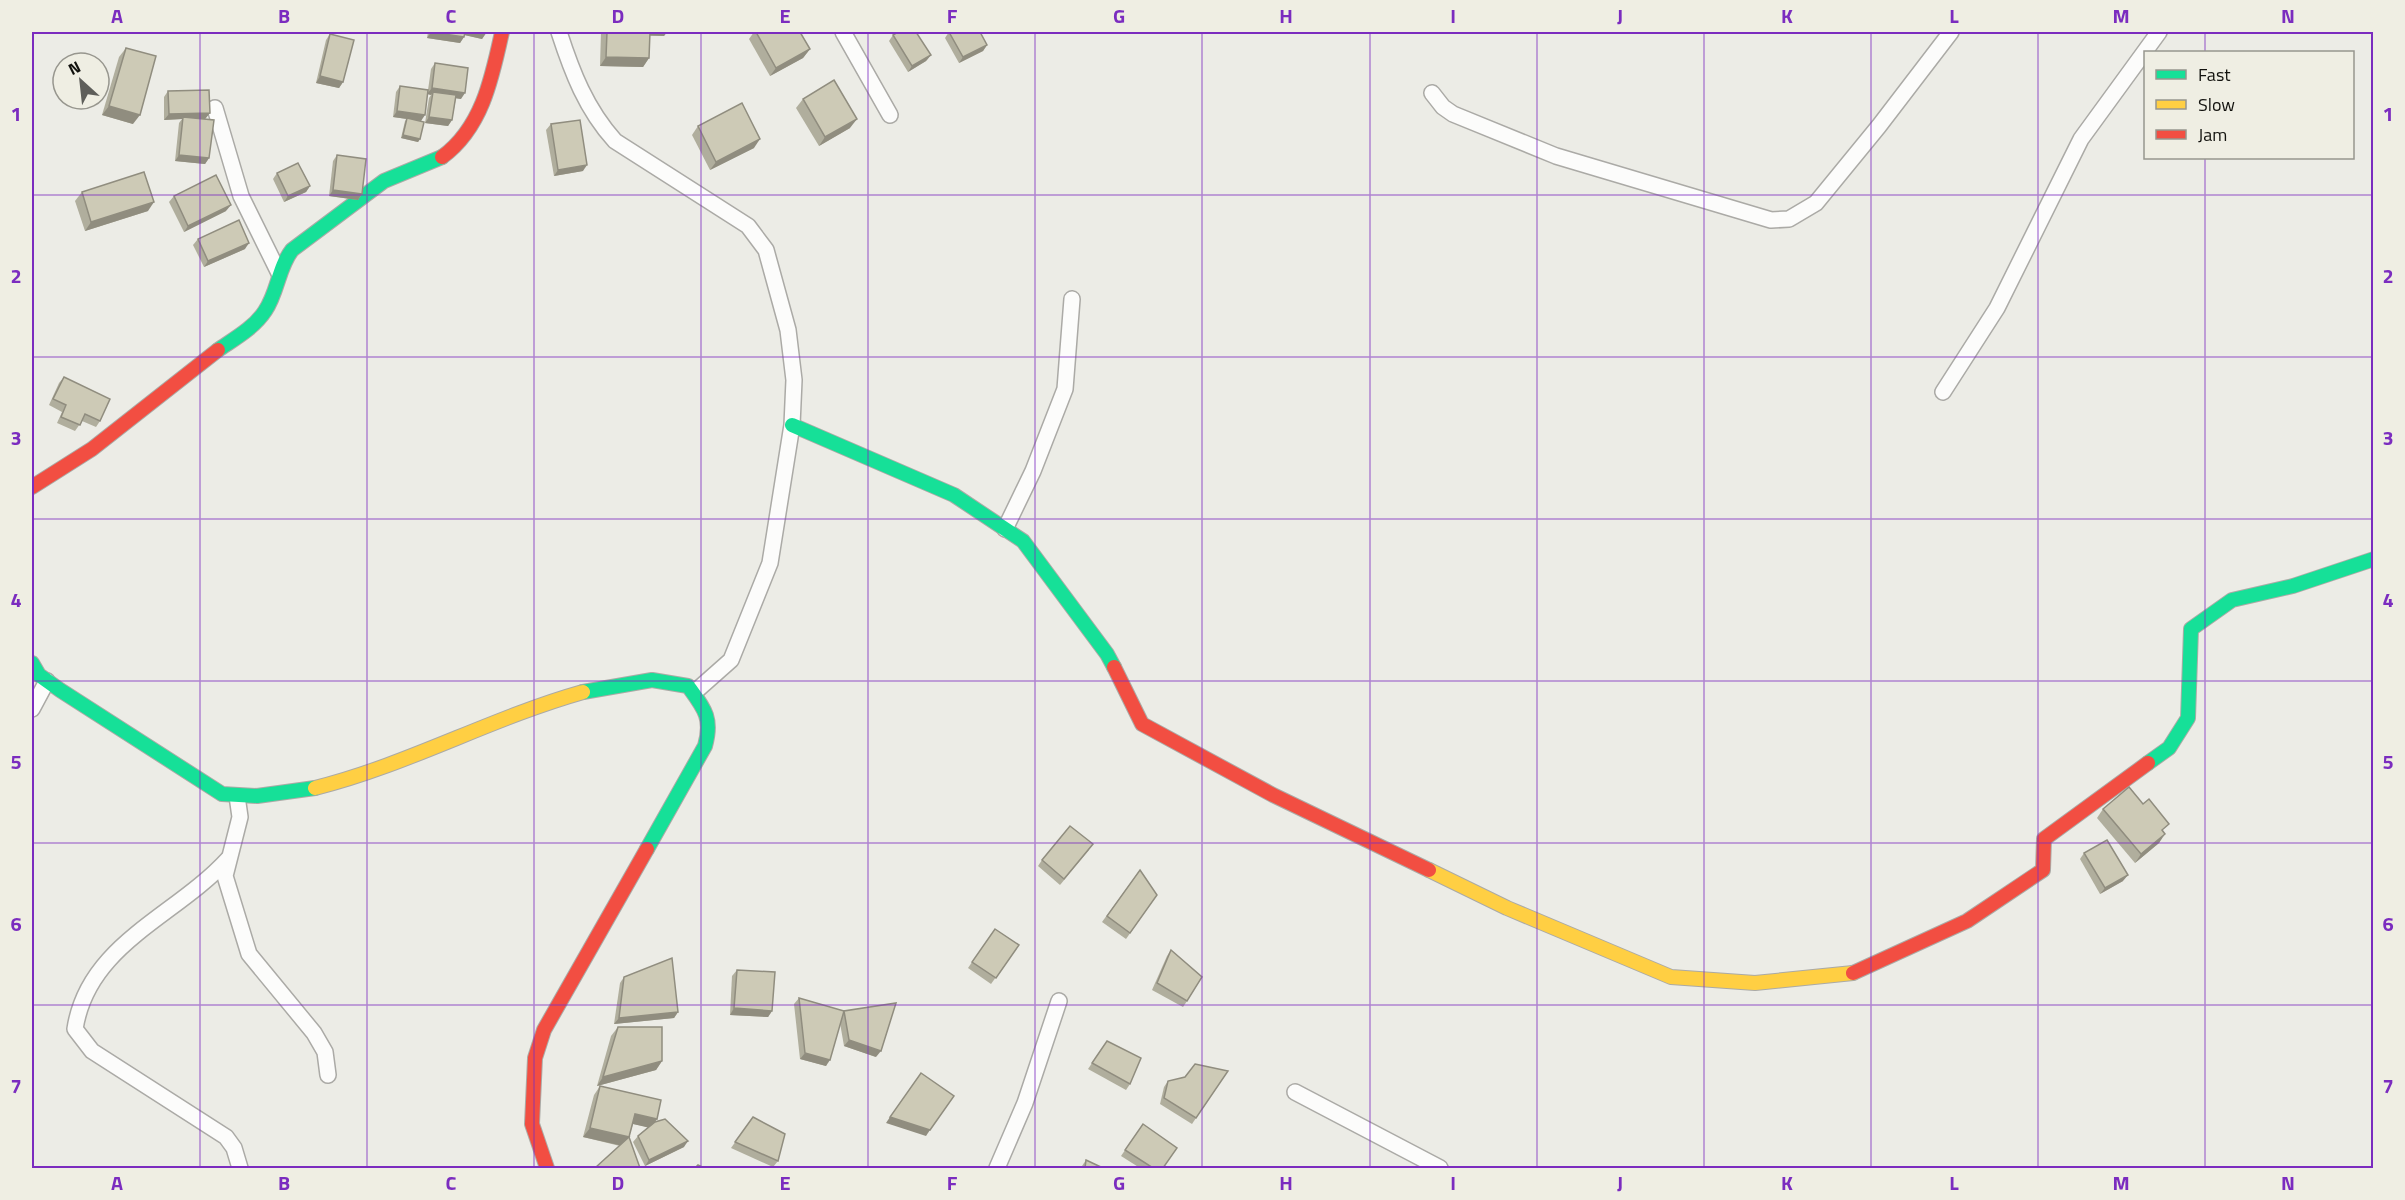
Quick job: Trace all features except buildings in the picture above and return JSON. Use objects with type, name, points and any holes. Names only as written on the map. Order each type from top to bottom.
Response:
[{"type":"street","points":[[32,487],[92,449],[199,363],[249,328],[266,310],[285,256],[292,250],[383,182],[406,171],[429,165],[442,158],[455,146],[484,105],[502,32]]},
{"type":"street","points":[[559,32],[581,92],[598,122],[615,141],[739,219],[748,226],[766,250],[776,278],[789,340],[794,380],[792,425],[770,563],[731,660],[696,691]]},
{"type":"street","points":[[843,32],[890,115]]},
{"type":"street","points":[[1432,93],[1443,107],[1453,114],[1556,156],[1771,220],[1789,219],[1816,203],[1951,32]]},
{"type":"street","points":[[2145,51],[2159,32]]},
{"type":"street","points":[[1943,392],[1997,308],[2081,139],[2144,53]]},
{"type":"street","points":[[215,108],[241,196],[279,273]]},
{"type":"street","points":[[1005,529],[1033,471],[1065,389],[1072,299]]},
{"type":"street","points":[[792,425],[954,495],[1023,541],[1107,654],[1142,724],[1273,795],[1507,908],[1671,977],[1755,983],[1851,974],[1967,921],[2043,870],[2044,839],[2169,748],[2188,718],[2191,629],[2232,600],[2293,586],[2373,559]]},
{"type":"street","points":[[32,663],[47,681],[222,794],[237,796],[277,796],[361,775],[504,717],[600,686],[668,678],[687,683],[696,691],[704,702],[707,718],[709,732],[705,746],[555,1007],[538,1049],[532,1088],[532,1124],[547,1168]]},
{"type":"street","points":[[32,708],[47,681]]},
{"type":"street","points":[[237,796],[240,817],[225,876],[249,954],[314,1033],[326,1052],[328,1076]]},
{"type":"street","points":[[228,859],[187,897],[148,923],[98,970],[87,987],[78,1009],[75,1029],[92,1051],[226,1137],[234,1148],[240,1168]]},
{"type":"street","points":[[997,1168],[1025,1103],[1059,1001]]},
{"type":"street","points":[[1295,1092],[1440,1168]]},
{"type":"traffic: fast","points":[[218,350],[250,328],[265,311],[292,250],[384,181],[442,157]]},
{"type":"traffic: fast","points":[[792,425],[954,495],[1023,541],[1107,654],[1114,667]]},
{"type":"traffic: fast","points":[[2148,763],[2169,748],[2188,718],[2191,629],[2232,600],[2293,586],[2374,559]]},
{"type":"traffic: fast","points":[[32,663],[39,675],[60,690],[222,794],[257,796],[315,788]]},
{"type":"traffic: fast","points":[[583,692],[652,680],[688,686],[706,714],[708,728],[705,746],[647,849]]},
{"type":"traffic: slow","points":[[315,788],[383,767],[515,715],[583,692]]},
{"type":"traffic: slow","points":[[1429,870],[1507,908],[1671,977],[1755,983],[1853,973]]},
{"type":"traffic: jam","points":[[442,157],[456,145],[476,117],[489,84],[502,32]]},
{"type":"traffic: jam","points":[[32,487],[92,449],[218,350]]},
{"type":"traffic: jam","points":[[1114,667],[1142,724],[1273,795],[1429,870]]},
{"type":"traffic: jam","points":[[1853,973],[1967,921],[2043,870],[2044,839],[2148,763]]},
{"type":"traffic: jam","points":[[547,1168],[532,1124],[535,1058],[544,1030],[647,849]]}]
